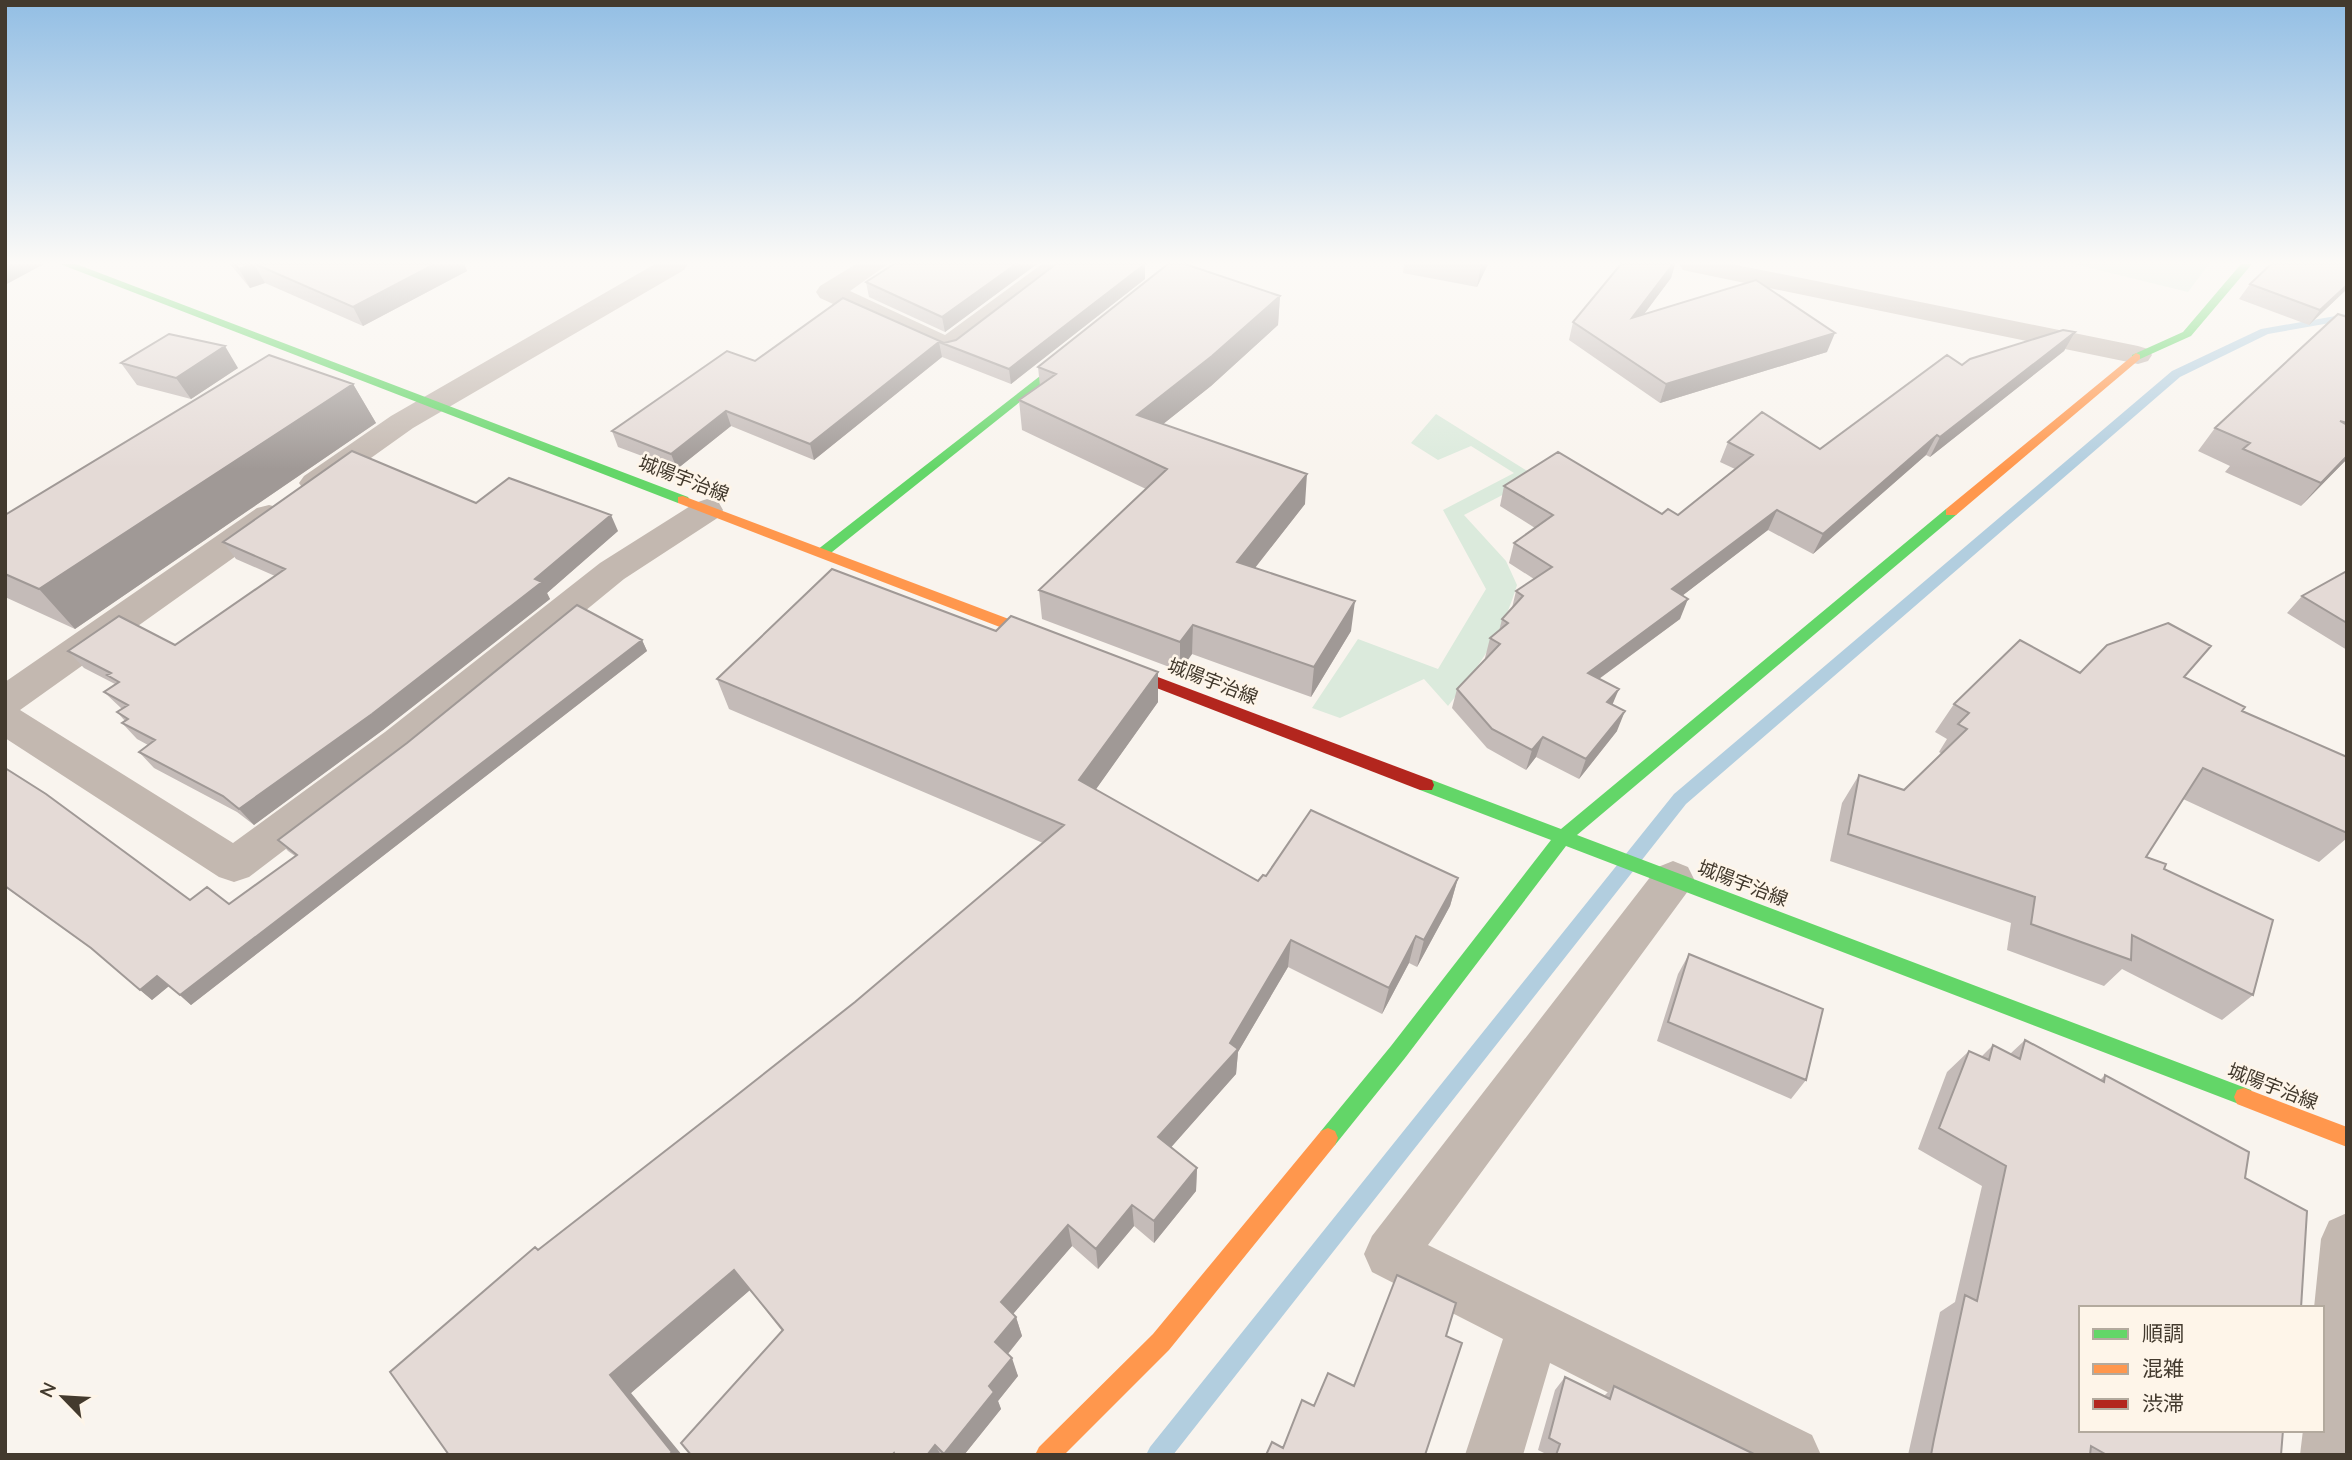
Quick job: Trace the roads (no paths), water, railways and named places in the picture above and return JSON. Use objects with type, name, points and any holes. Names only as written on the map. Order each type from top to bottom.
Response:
[{"type":"main road","name":"城陽宇治線","points":[[243,332],[1069,648]]},
{"type":"main road","points":[[1047,1455],[1161,1342],[1398,1052],[1562,838],[2138,355],[2189,332]]},
{"type":"main road","points":[[822,554],[1090,341]]},
{"type":"main road","name":"城陽宇治線","points":[[1095,658],[2347,1137]]},
{"type":"street","points":[[5,701],[431,404],[556,332]]},
{"type":"street","points":[[915,332],[947,347],[967,332]]},
{"type":"street","points":[[2026,332],[2138,355]]},
{"type":"street","points":[[5,719],[234,865],[399,742],[612,571],[707,510]]},
{"type":"street","points":[[1663,875],[1390,1254],[1792,1455]]},
{"type":"street","points":[[2329,1455],[2347,1239]]},
{"type":"street","points":[[1494,1455],[1534,1326]]},
{"type":"waterway","points":[[1158,1455],[1680,799],[2176,374],[2263,332]]}]
